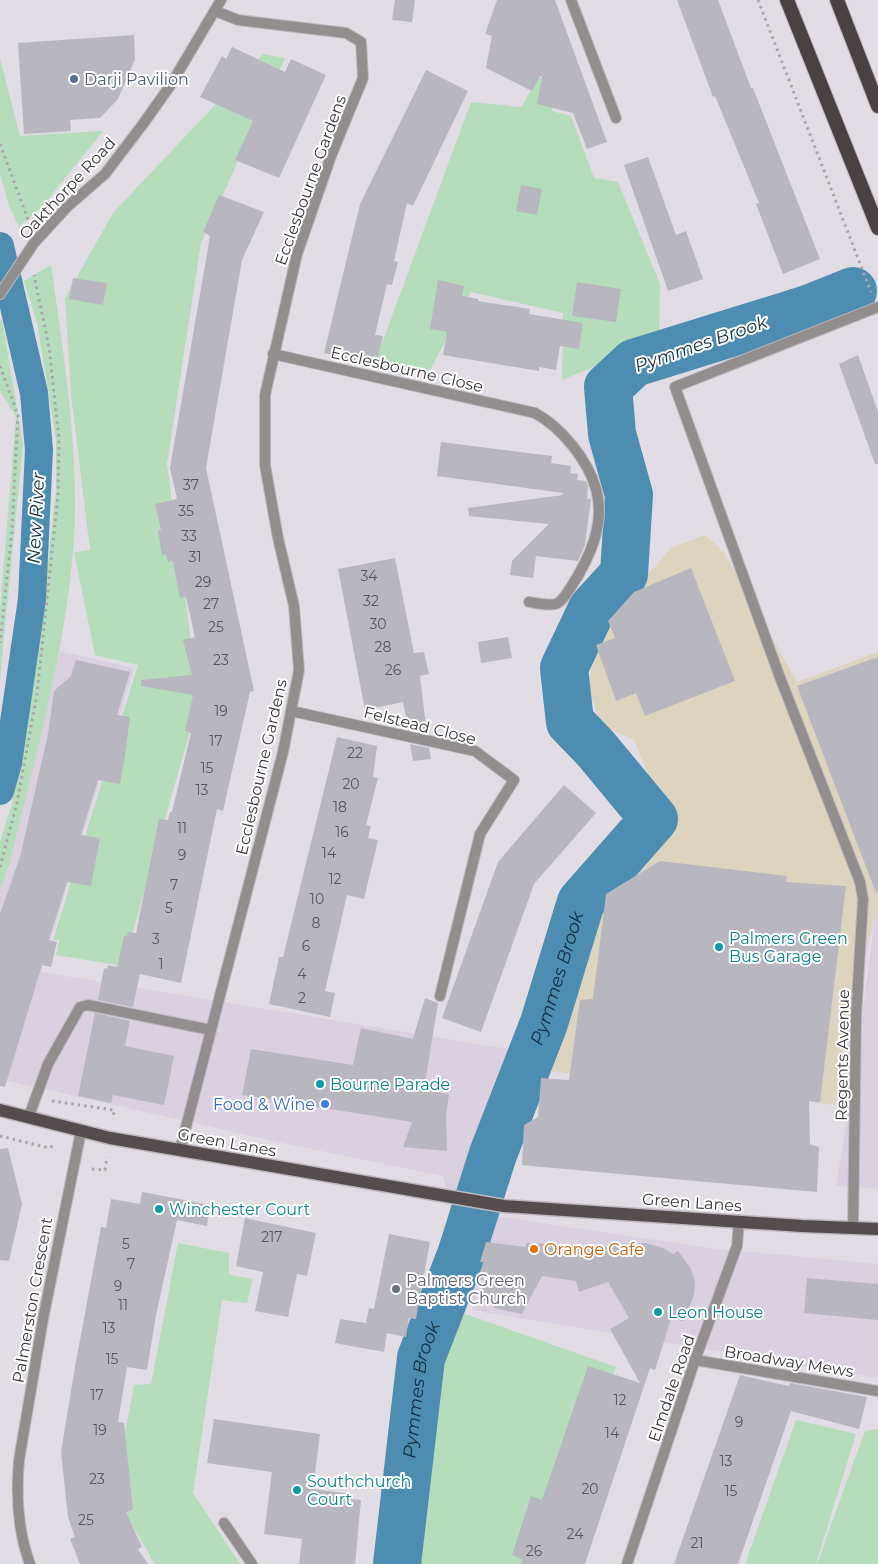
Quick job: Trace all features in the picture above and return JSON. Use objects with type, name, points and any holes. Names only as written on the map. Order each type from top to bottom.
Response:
[{"type":"highway","points":[[787,0],[878,228]]},
{"type":"highway","points":[[837,0],[878,106]]},
{"type":"main road","name":"Green Lanes","points":[[0,1110],[29,1116],[80,1131],[504,1206],[878,1229]]},
{"type":"street","name":"Oakthorpe Road","points":[[0,294],[34,244],[67,207],[105,174],[170,86],[221,0]]},
{"type":"street","points":[[571,0],[616,118]]},
{"type":"street","name":"Ecclesbourne Gardens","points":[[180,1150],[283,752],[299,670],[294,606],[278,538],[265,465],[265,395],[296,254],[332,156],[364,78],[361,42],[346,33],[238,20],[215,12]]},
{"type":"street","name":"Regents Avenue","points":[[853,1228],[856,1017],[863,899],[860,882],[779,675],[675,386],[877,308]]},
{"type":"street","name":"Ecclesbourne Close","points":[[273,354],[535,413],[547,420],[576,451],[596,490],[598,506],[597,526],[591,552],[565,596],[558,603],[551,605],[529,602]]},
{"type":"street","name":"Felstead Close","points":[[291,710],[475,751],[514,780],[480,834],[440,996]]},
{"type":"street","points":[[29,1116],[48,1064],[80,1007],[88,1005],[211,1030]]},
{"type":"street","name":"Palmerston Crescent","points":[[30,1564],[20,1517],[19,1460],[43,1319],[80,1131]]},
{"type":"street","name":"Elmdale Road","points":[[627,1564],[695,1360],[737,1246],[739,1221]]},
{"type":"street","name":"Broadway Mews","points":[[695,1360],[878,1391]]},
{"type":"street","points":[[224,1523],[252,1564]]},
{"type":"path","points":[[758,0],[877,308]]},
{"type":"path","points":[[0,144],[31,230]]},
{"type":"path","points":[[0,866],[17,803],[37,694],[58,495],[59,439],[49,347],[37,279],[34,273]]},
{"type":"path","points":[[0,366],[18,414],[12,530],[0,643]]},
{"type":"path","points":[[114,1110],[114,1115]]},
{"type":"path","points":[[0,1136],[49,1148]]},
{"type":"path","points":[[84,1171],[104,1170],[106,1163]]},
{"type":"shaded area","points":[[705,535],[723,551],[797,682],[878,652],[878,916],[875,916],[843,1051],[835,1105],[539,1070],[600,891],[669,825],[634,740],[601,725],[589,688],[595,634],[671,548]]},
{"type":"shaded area","points":[[60,651],[134,668],[41,972],[515,1050],[476,1164],[481,1214],[709,1248],[878,1264],[878,1378],[473,1310],[443,1176],[282,1143],[0,1079],[0,890],[10,863]]},
{"type":"shaded area","points":[[875,915],[878,916],[878,1188],[836,1186],[856,1063]]},
{"type":"green space","points":[[263,54],[285,58],[201,243],[167,464],[199,700],[123,966],[56,955],[59,940],[53,940],[138,665],[95,655],[74,552],[90,550],[71,395],[65,298],[113,213]]},
{"type":"green space","points":[[0,58],[20,136],[103,131],[41,208],[19,227],[9,206],[0,174]]},
{"type":"green space","points":[[537,77],[555,81],[552,111],[571,116],[594,178],[618,182],[660,284],[659,339],[562,380],[563,313],[471,292],[430,370],[375,362],[471,102],[522,107]]},
{"type":"green space","points":[[51,265],[66,372],[73,445],[75,517],[73,552],[63,631],[47,709],[10,863],[0,890],[0,842],[12,804],[42,615],[56,490],[56,440],[37,323],[24,281]]},
{"type":"green space","points":[[2,319],[23,444],[0,680],[0,610],[16,417],[0,391],[0,322]]},
{"type":"green space","points":[[178,1243],[229,1253],[229,1275],[253,1279],[247,1303],[222,1300],[193,1493],[240,1564],[155,1564],[114,1494],[134,1385],[151,1384]]},
{"type":"green space","points":[[451,1309],[616,1367],[547,1564],[408,1564],[421,1460],[430,1355]]},
{"type":"green space","points":[[796,1420],[856,1434],[816,1564],[745,1564]]},
{"type":"green space","points":[[878,1429],[878,1564],[817,1564],[865,1431]]},
{"type":"building","points":[[395,0],[415,0],[412,22],[392,20]]},
{"type":"building","points":[[497,0],[555,0],[607,142],[587,149],[573,113],[537,104],[542,77],[540,76],[532,91],[486,68],[492,36],[485,34]]},
{"type":"building","points":[[677,0],[718,0],[751,88],[753,88],[820,259],[783,274],[756,204],[759,203],[715,96],[713,97]]},
{"type":"building","name":"Darji Pavilion","points":[[134,35],[135,59],[118,99],[100,118],[70,120],[71,131],[24,134],[18,43]]},
{"type":"building","points":[[232,47],[285,72],[291,59],[326,75],[279,178],[235,160],[253,121],[200,97],[222,56],[226,59]]},
{"type":"building","points":[[426,70],[468,91],[413,206],[407,203],[394,261],[398,262],[392,285],[387,284],[375,335],[383,336],[378,357],[372,356],[370,364],[324,353],[360,204]]},
{"type":"building","points":[[648,157],[676,235],[686,231],[703,279],[668,291],[624,165]]},
{"type":"building","points":[[521,185],[542,189],[537,215],[516,211]]},
{"type":"building","points":[[219,195],[264,212],[242,260],[206,468],[254,691],[250,692],[223,811],[217,809],[181,983],[140,974],[133,1007],[98,1000],[104,968],[107,969],[108,965],[117,967],[124,936],[127,936],[128,932],[136,933],[159,819],[168,820],[170,812],[172,812],[191,733],[185,731],[193,695],[141,686],[141,680],[192,675],[183,640],[195,637],[186,597],[180,598],[173,561],[168,562],[166,554],[162,555],[158,531],[161,530],[155,504],[177,499],[170,468],[210,236],[203,232]]},
{"type":"building","points":[[73,278],[107,283],[103,305],[69,299]]},
{"type":"building","points":[[438,280],[464,286],[462,296],[478,299],[478,301],[530,309],[529,314],[583,323],[579,349],[560,346],[556,370],[539,367],[539,371],[443,355],[447,332],[430,329]]},
{"type":"building","points":[[577,282],[621,289],[616,322],[572,316]]},
{"type":"building","points":[[858,355],[878,412],[878,464],[875,464],[839,364]]},
{"type":"building","points":[[441,442],[552,456],[551,463],[571,466],[570,473],[578,474],[577,480],[586,481],[588,487],[587,499],[591,499],[585,545],[578,561],[536,556],[533,578],[510,575],[512,561],[549,524],[469,516],[468,508],[563,495],[563,493],[437,476]]},
{"type":"building","points":[[395,558],[414,653],[424,652],[429,674],[420,676],[427,734],[408,729],[403,702],[365,710],[338,569]]},
{"type":"building","points":[[691,568],[735,681],[645,716],[636,693],[616,701],[596,645],[615,638],[608,621],[634,592]]},
{"type":"building","points":[[508,637],[512,658],[481,663],[478,642]]},
{"type":"building","points":[[878,657],[878,892],[876,893],[797,686]]},
{"type":"building","points":[[76,660],[130,672],[117,715],[130,717],[125,756],[120,784],[98,780],[81,835],[100,838],[91,886],[67,882],[49,940],[57,942],[51,967],[42,965],[5,1087],[0,1086],[0,914],[20,857],[48,734],[54,691],[71,676]]},
{"type":"building","points":[[337,737],[377,746],[373,777],[378,778],[366,825],[371,826],[368,838],[378,840],[364,899],[347,895],[325,991],[335,993],[330,1017],[269,1004],[279,957],[283,957]]},
{"type":"building","points":[[410,744],[429,748],[431,759],[413,761]]},
{"type":"building","points":[[564,785],[596,813],[534,884],[481,1032],[442,1018],[498,862]]},
{"type":"building","name":"Palmers Green Bus Garage","points":[[660,861],[787,876],[786,882],[846,886],[820,1102],[809,1101],[810,1144],[819,1147],[817,1192],[522,1165],[524,1125],[538,1117],[541,1078],[569,1080],[580,1000],[593,999],[606,894]]},
{"type":"building","name":"Bourne Parade","points":[[425,998],[438,1003],[424,1089],[449,1094],[446,1114],[447,1151],[403,1147],[412,1122],[242,1095],[251,1049],[353,1065],[361,1028],[413,1039]]},
{"type":"building","points":[[95,1013],[130,1021],[125,1046],[174,1056],[164,1105],[113,1095],[111,1103],[78,1096]]},
{"type":"building","points":[[8,1148],[22,1204],[9,1261],[0,1260],[0,1149]]},
{"type":"building","points":[[142,1192],[210,1205],[207,1226],[177,1220],[156,1315],[147,1370],[127,1367],[118,1422],[124,1423],[133,1510],[126,1512],[142,1547],[138,1549],[148,1564],[80,1564],[70,1539],[75,1537],[68,1517],[61,1452],[75,1367],[101,1227],[106,1228],[111,1199],[140,1204]]},
{"type":"building","points":[[245,1218],[316,1233],[307,1276],[297,1274],[288,1317],[255,1311],[263,1272],[236,1266]]},
{"type":"building","points":[[389,1234],[430,1242],[416,1319],[409,1318],[406,1337],[387,1333],[384,1352],[335,1343],[340,1319],[366,1323],[369,1308],[374,1309]]},
{"type":"building","points":[[486,1242],[525,1247],[527,1243],[608,1247],[612,1244],[645,1243],[663,1248],[673,1254],[678,1251],[691,1269],[695,1282],[694,1295],[684,1321],[671,1319],[655,1370],[650,1368],[585,1564],[521,1564],[523,1560],[512,1555],[531,1496],[542,1500],[588,1366],[640,1383],[610,1329],[629,1318],[608,1282],[579,1292],[576,1281],[542,1276],[522,1314],[494,1308],[495,1303],[480,1300],[484,1280],[479,1279],[483,1262],[480,1262]]},
{"type":"building","points":[[807,1278],[878,1284],[878,1320],[804,1313]]},
{"type":"building","points":[[740,1375],[789,1386],[790,1383],[867,1397],[859,1429],[791,1411],[738,1564],[674,1564]]},
{"type":"building","name":"Southchurch Court","points":[[214,1419],[320,1434],[313,1489],[352,1494],[351,1499],[361,1500],[355,1564],[299,1564],[302,1539],[264,1534],[272,1472],[207,1463]]},
{"type":"waterway","name":"New River","points":[[0,246],[34,393],[39,450],[32,599],[8,763],[0,791]]},
{"type":"waterway","name":"Pymmes Brook","points":[[397,1564],[421,1358],[461,1255],[493,1154],[544,1023],[581,902],[654,819],[596,749],[570,722],[564,668],[592,609],[624,574],[629,495],[612,434],[608,387],[634,363],[808,309],[853,291]]},
{"type":"place","name":"Darji Pavilion","points":[[74,79]]},
{"type":"place","name":"Palmers Green Bus Garage","points":[[719,947]]},
{"type":"place","name":"Bourne Parade","points":[[320,1084]]},
{"type":"place","name":"Food & Wine","points":[[325,1104]]},
{"type":"place","name":"Winchester Court","points":[[159,1209]]},
{"type":"place","name":"Orange Cafe","points":[[534,1249]]},
{"type":"place","name":"Palmers Green Baptist Church","points":[[396,1289]]},
{"type":"place","name":"Leon House","points":[[658,1312]]},
{"type":"place","name":"Southchurch Court","points":[[297,1490]]}]
